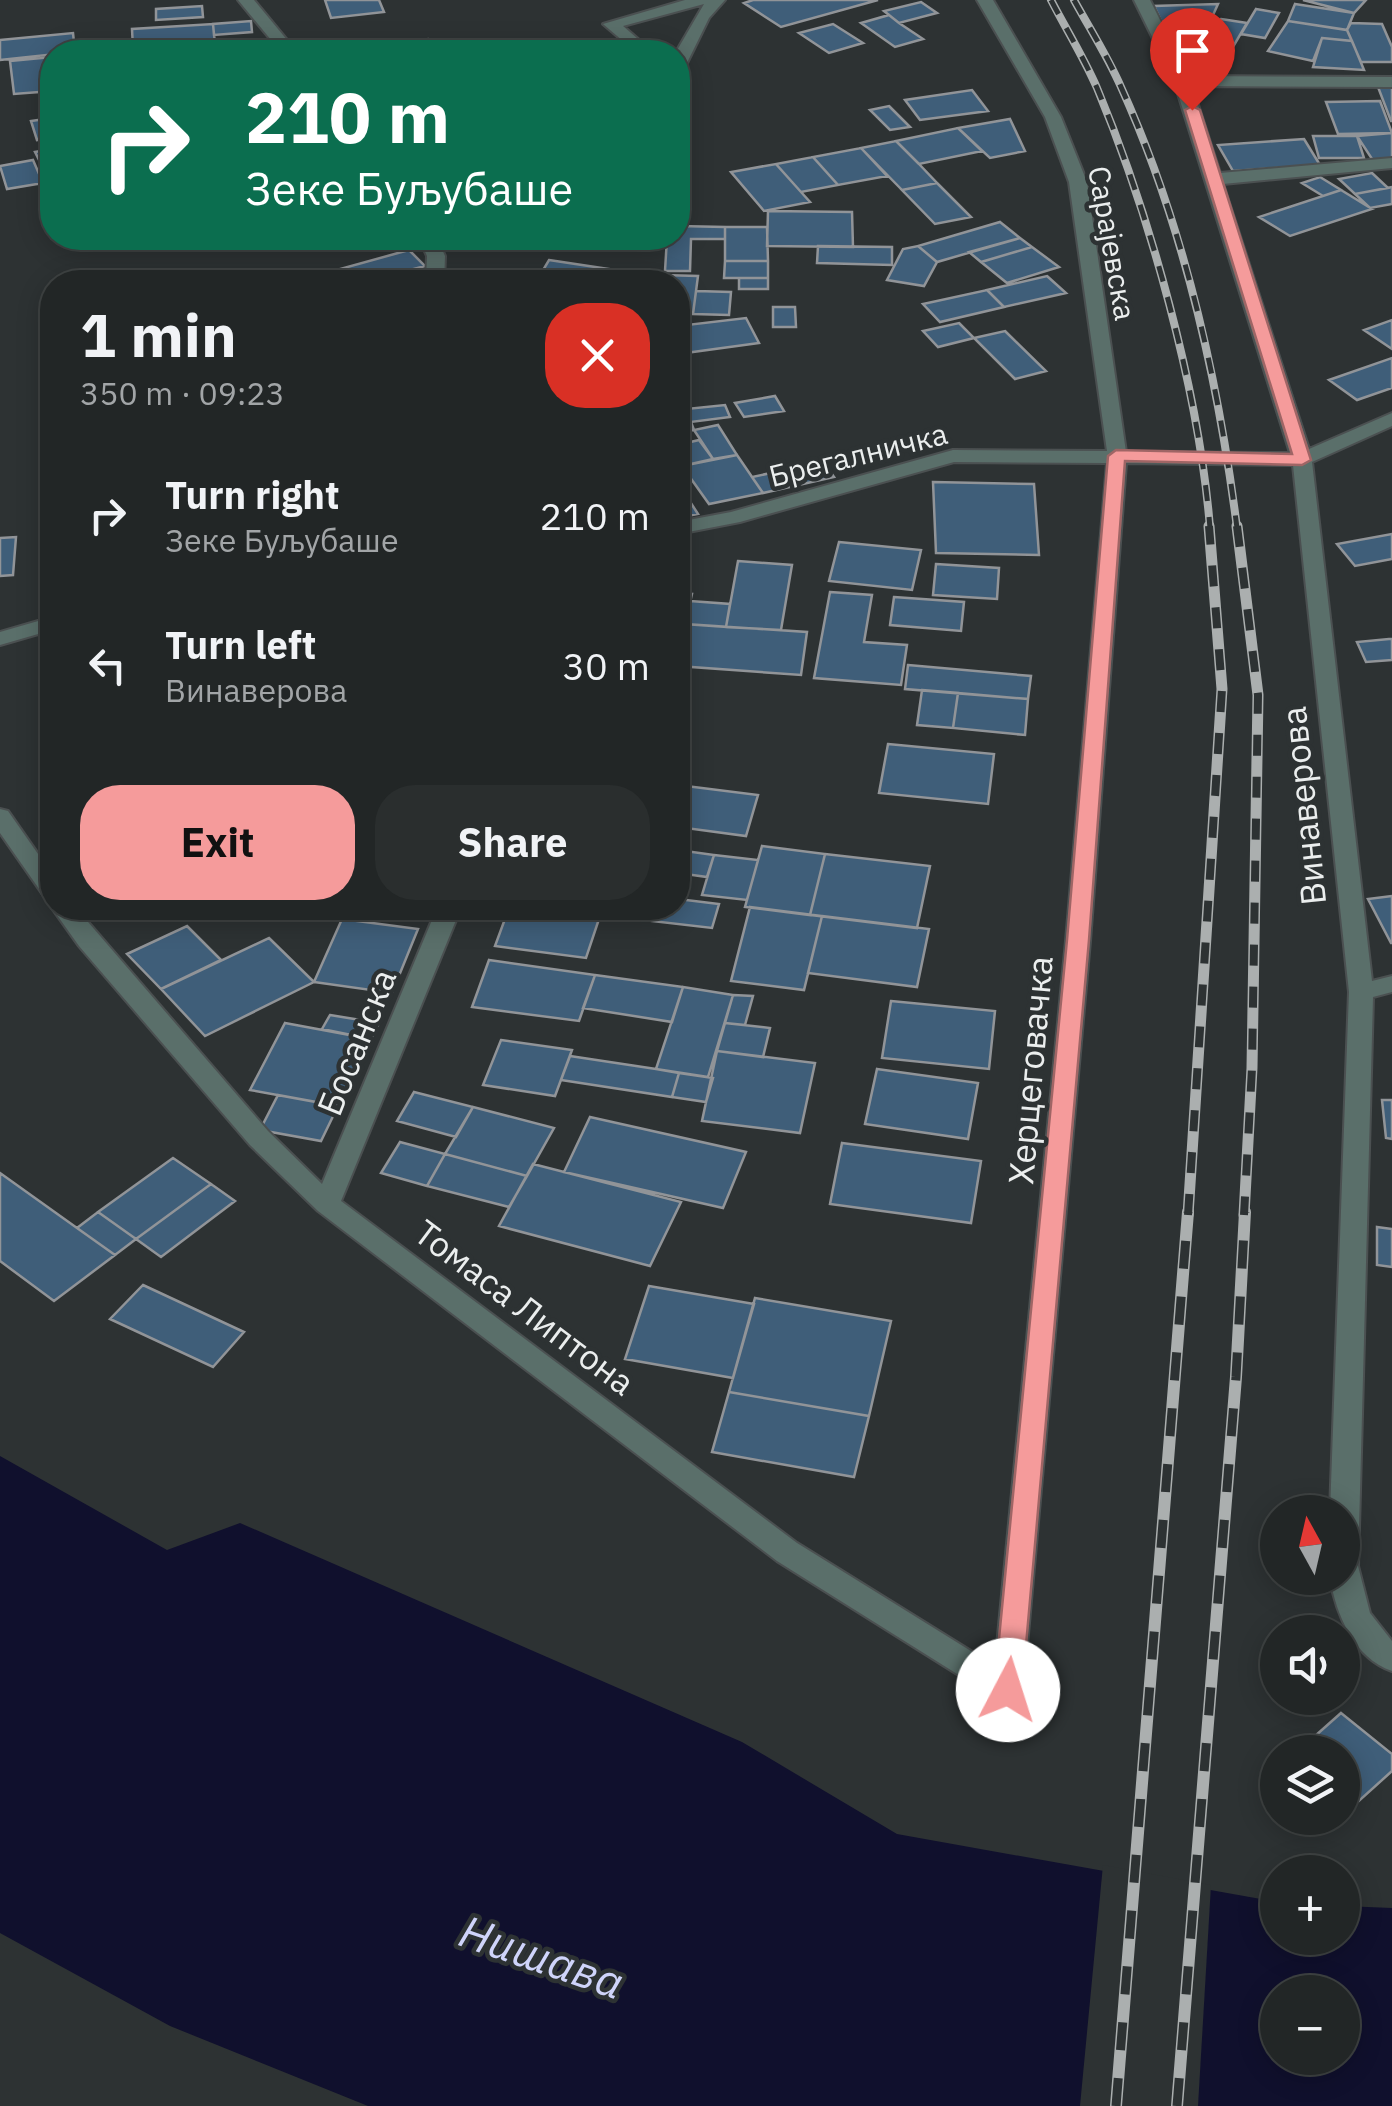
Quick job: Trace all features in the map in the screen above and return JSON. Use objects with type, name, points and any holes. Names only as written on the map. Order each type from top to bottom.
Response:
[{"type":"street","points":[[246,0],[279,40]]},
{"type":"street","points":[[630,40],[611,24],[702,0]]},
{"type":"street","points":[[690,41],[702,16],[717,0]]},
{"type":"street","name":"Сарајевска","points":[[985,0],[1053,117],[1078,182],[1116,456]]},
{"type":"street","name":"Винаверова","points":[[1142,0],[1182,81],[1302,460],[1362,992],[1343,1566],[1346,1598],[1361,1629],[1392,1658]]},
{"type":"street","points":[[1182,81],[1392,82]]},
{"type":"street","points":[[1216,179],[1392,164]]},
{"type":"street","points":[[1302,460],[1392,419]]},
{"type":"street","name":"Брегалничка","points":[[690,526],[733,518],[953,456],[1302,460]]},
{"type":"street","name":"Херцеговачка","points":[[1008,1690],[1078,940],[1116,456]]},
{"type":"street","points":[[0,639],[40,627]]},
{"type":"street","points":[[0,816],[40,874]]},
{"type":"street","name":"Томаса Липтона","points":[[72,920],[246,1124],[327,1204],[787,1552],[1008,1690]]},
{"type":"street","name":"Босанска","points":[[327,1204],[445,920]]},
{"type":"street","points":[[1362,992],[1392,984]]},
{"type":"water","name":"Нишава","points":[[0,1456],[167,1550],[240,1523],[742,1742],[897,1834],[1260,1899],[1260,1955],[1360,1955],[1360,1907],[1392,1908],[1392,2106],[368,2106],[170,2026],[0,1933]]},
{"type":"pier","points":[[1103,1865],[1211,1885],[1198,2106],[1080,2106]]},
{"type":"building","points":[[325,0],[379,0],[384,12],[331,18]]},
{"type":"building","points":[[878,0],[781,27],[744,3]]},
{"type":"building","points":[[1303,0],[1366,0],[1354,13]]},
{"type":"building","points":[[921,2],[937,13],[899,23],[884,11]]},
{"type":"building","points":[[1218,4],[1204,35],[1169,37],[1154,6]]},
{"type":"building","points":[[1295,4],[1354,13],[1347,30],[1288,21]]},
{"type":"building","points":[[202,6],[203,17],[156,20],[156,9]]},
{"type":"building","points":[[1256,9],[1279,13],[1265,38],[1241,34]]},
{"type":"building","points":[[889,15],[923,39],[895,47],[861,23]]},
{"type":"building","points":[[1221,19],[1247,23],[1223,64],[1197,59]]},
{"type":"building","points":[[251,21],[252,32],[214,35],[213,24]]},
{"type":"building","points":[[1288,21],[1347,30],[1352,41],[1322,38],[1313,61],[1268,51]]},
{"type":"building","points":[[1351,23],[1382,24],[1392,47],[1392,62],[1361,62],[1347,30]]},
{"type":"building","points":[[213,24],[215,40],[133,40],[132,29]]},
{"type":"building","points":[[833,24],[863,43],[829,53],[799,33]]},
{"type":"building","points":[[73,33],[74,40],[40,40],[40,56],[0,60],[0,40]]},
{"type":"building","points":[[1322,38],[1352,41],[1364,70],[1313,67]]},
{"type":"building","points":[[40,58],[40,92],[14,94],[10,61]]},
{"type":"building","points":[[1378,87],[1392,87],[1392,121],[1391,121]]},
{"type":"building","points":[[972,90],[988,111],[920,120],[905,100]]},
{"type":"building","points":[[1380,101],[1392,133],[1338,134],[1326,102]]},
{"type":"building","points":[[889,106],[910,127],[890,130],[870,110]]},
{"type":"building","points":[[1010,119],[1025,151],[990,158],[958,128]]},
{"type":"building","points":[[40,120],[40,140],[37,140],[31,121]]},
{"type":"building","points":[[958,128],[982,151],[919,164],[896,141]]},
{"type":"building","points":[[1392,133],[1392,160],[1374,162],[1357,136]]},
{"type":"building","points":[[1313,136],[1357,136],[1364,158],[1319,158]]},
{"type":"building","points":[[1304,139],[1320,165],[1233,171],[1218,145]]},
{"type":"building","points":[[896,141],[937,183],[902,190],[861,148]]},
{"type":"building","points":[[861,148],[887,176],[838,185],[813,157]]},
{"type":"building","points":[[813,157],[838,185],[801,192],[776,164]]},
{"type":"building","points":[[33,160],[40,184],[7,189],[0,166]]},
{"type":"building","points":[[776,164],[810,202],[764,211],[731,172]]},
{"type":"building","points":[[1372,173],[1388,188],[1355,194],[1339,179]]},
{"type":"building","points":[[1320,177],[1341,190],[1323,196],[1302,183]]},
{"type":"building","points":[[937,183],[971,217],[935,224],[902,190]]},
{"type":"building","points":[[1392,187],[1392,204],[1370,208],[1355,194]]},
{"type":"building","points":[[1341,190],[1372,209],[1290,236],[1259,217]]},
{"type":"building","points":[[768,211],[852,212],[853,247],[767,246]]},
{"type":"building","points":[[1000,222],[1020,238],[937,262],[918,246]]},
{"type":"building","points":[[690,226],[725,227],[725,239],[691,239],[690,271],[665,270],[666,250],[690,250]]},
{"type":"building","points":[[725,227],[767,227],[768,261],[725,261]]},
{"type":"building","points":[[1020,238],[1032,247],[981,262],[969,252]]},
{"type":"building","points":[[818,246],[892,247],[892,265],[817,263]]},
{"type":"building","points":[[918,246],[937,262],[924,286],[887,280],[903,249]]},
{"type":"building","points":[[1032,247],[1059,267],[1007,283],[981,262]]},
{"type":"building","points":[[409,250],[425,266],[410,270],[337,270]]},
{"type":"building","points":[[549,260],[615,270],[543,270]]},
{"type":"building","points":[[725,261],[768,261],[768,278],[724,278]]},
{"type":"building","points":[[690,276],[698,276],[690,314]]},
{"type":"building","points":[[1047,276],[1066,293],[1004,307],[987,290]]},
{"type":"building","points":[[739,278],[768,278],[768,289],[739,289]]},
{"type":"building","points":[[987,290],[1004,307],[940,322],[923,304]]},
{"type":"building","points":[[696,291],[731,292],[729,315],[693,314]]},
{"type":"building","points":[[773,307],[795,307],[796,327],[773,327]]},
{"type":"building","points":[[746,318],[759,343],[690,352],[690,325]]},
{"type":"building","points":[[1392,320],[1392,349],[1364,330]]},
{"type":"building","points":[[959,323],[974,338],[938,347],[923,331]]},
{"type":"building","points":[[1005,331],[1046,371],[1015,379],[974,338]]},
{"type":"building","points":[[1392,358],[1392,388],[1357,400],[1329,380]]},
{"type":"building","points":[[775,396],[784,411],[744,417],[735,403]]},
{"type":"building","points":[[725,405],[730,417],[691,422],[690,409]]},
{"type":"building","points":[[718,425],[737,455],[713,459],[694,430]]},
{"type":"building","points":[[699,440],[713,459],[690,464],[690,442]]},
{"type":"building","points":[[737,455],[763,493],[709,504],[690,477],[690,464]]},
{"type":"building","points":[[823,462],[834,477],[763,493],[752,477]]},
{"type":"building","points":[[933,482],[1034,484],[1039,555],[936,553]]},
{"type":"building","points":[[1392,534],[1392,559],[1355,566],[1337,544]]},
{"type":"building","points":[[16,537],[13,575],[0,576],[0,538]]},
{"type":"building","points":[[839,542],[921,550],[912,590],[829,581]]},
{"type":"building","points":[[738,561],[792,565],[781,630],[726,627]]},
{"type":"building","points":[[936,564],[999,568],[997,599],[933,595]]},
{"type":"building","points":[[830,592],[872,595],[864,642],[907,645],[901,685],[814,678]]},
{"type":"building","points":[[894,597],[964,602],[961,631],[890,625]]},
{"type":"building","points":[[690,601],[730,604],[726,627],[690,624]]},
{"type":"building","points":[[690,624],[807,632],[801,675],[690,667]]},
{"type":"building","points":[[1392,639],[1392,660],[1366,662],[1357,642]]},
{"type":"building","points":[[908,665],[1031,676],[1028,699],[905,689]]},
{"type":"building","points":[[922,690],[958,693],[953,728],[917,725]]},
{"type":"building","points":[[958,693],[1028,699],[1025,735],[953,728]]},
{"type":"building","points":[[888,744],[994,754],[988,804],[879,793]]},
{"type":"building","points":[[690,786],[758,795],[746,836],[690,829]]},
{"type":"building","points":[[762,846],[825,854],[810,915],[745,907]]},
{"type":"building","points":[[690,852],[714,855],[707,877],[690,875]]},
{"type":"building","points":[[825,854],[930,866],[917,928],[810,915]]},
{"type":"building","points":[[714,855],[758,860],[747,900],[702,895]]},
{"type":"building","points":[[1392,896],[1392,943],[1391,943],[1368,899]]},
{"type":"building","points":[[690,900],[719,904],[712,928],[643,920],[690,920]]},
{"type":"building","points":[[750,907],[822,916],[804,990],[731,981]]},
{"type":"building","points":[[822,916],[929,929],[917,987],[808,973]]},
{"type":"building","points":[[342,920],[418,929],[392,993],[314,982]]},
{"type":"building","points":[[505,920],[599,920],[586,958],[495,946]]},
{"type":"building","points":[[187,926],[221,960],[161,989],[127,954]]},
{"type":"building","points":[[269,938],[314,982],[205,1036],[161,989]]},
{"type":"building","points":[[489,960],[595,975],[579,1021],[472,1007]]},
{"type":"building","points":[[595,975],[683,987],[672,1022],[583,1008]]},
{"type":"building","points":[[683,987],[733,995],[708,1077],[656,1069]]},
{"type":"building","points":[[733,995],[753,996],[745,1025],[725,1023]]},
{"type":"building","points":[[891,1001],[995,1011],[989,1069],[882,1058]]},
{"type":"building","points":[[330,1015],[379,1023],[371,1039],[322,1029]]},
{"type":"building","points":[[285,1023],[371,1039],[338,1106],[250,1090]]},
{"type":"building","points":[[725,1023],[770,1028],[763,1057],[717,1051]]},
{"type":"building","points":[[501,1040],[572,1050],[555,1096],[483,1085]]},
{"type":"building","points":[[717,1051],[815,1063],[800,1133],[702,1121]]},
{"type":"building","points":[[570,1056],[679,1073],[672,1097],[561,1080]]},
{"type":"building","points":[[877,1069],[978,1083],[968,1139],[865,1124]]},
{"type":"building","points":[[679,1073],[713,1078],[706,1102],[672,1097]]},
{"type":"building","points":[[414,1092],[473,1107],[456,1137],[397,1121]]},
{"type":"building","points":[[278,1095],[338,1106],[321,1141],[260,1130]]},
{"type":"building","points":[[1382,1100],[1392,1100],[1392,1139],[1386,1138]]},
{"type":"building","points":[[473,1107],[554,1128],[527,1176],[445,1154]]},
{"type":"building","points":[[590,1117],[746,1152],[723,1208],[564,1172]]},
{"type":"building","points":[[400,1142],[445,1154],[427,1186],[381,1173]]},
{"type":"building","points":[[842,1143],[981,1161],[971,1223],[830,1204]]},
{"type":"building","points":[[445,1154],[527,1176],[509,1207],[427,1186]]},
{"type":"building","points":[[173,1158],[211,1184],[136,1239],[98,1212]]},
{"type":"building","points":[[533,1164],[681,1202],[650,1266],[499,1226]]},
{"type":"building","points":[[0,1173],[115,1255],[54,1301],[0,1261]]},
{"type":"building","points":[[211,1184],[235,1201],[161,1257],[136,1239]]},
{"type":"building","points":[[98,1212],[136,1239],[115,1255],[77,1228]]},
{"type":"building","points":[[1377,1227],[1392,1229],[1392,1267],[1377,1265]]},
{"type":"building","points":[[143,1285],[244,1332],[213,1367],[110,1319]]},
{"type":"building","points":[[649,1286],[754,1304],[733,1378],[625,1359]]},
{"type":"building","points":[[755,1298],[891,1321],[869,1416],[729,1392]]},
{"type":"building","points":[[729,1392],[869,1416],[854,1477],[712,1452]]},
{"type":"building","points":[[1343,1715],[1392,1754],[1392,1771],[1360,1800],[1360,1735],[1316,1735]]},
{"type":"railway","points":[[1051,0],[1097,88],[1153,247],[1195,419],[1210,528]]},
{"type":"railway","points":[[1074,0],[1121,87],[1180,248],[1209,359],[1237,528]]},
{"type":"railway","points":[[1188,1215],[1222,689],[1209,526]]},
{"type":"railway","points":[[1237,526],[1258,695],[1252,1068],[1244,1215]]},
{"type":"railway","points":[[1116,2106],[1188,1212]]},
{"type":"railway","points":[[1177,2106],[1236,1377],[1245,1212]]},
{"type":"route","points":[[1008,1690],[1078,940],[1116,456],[1302,460],[1192,110]]}]
